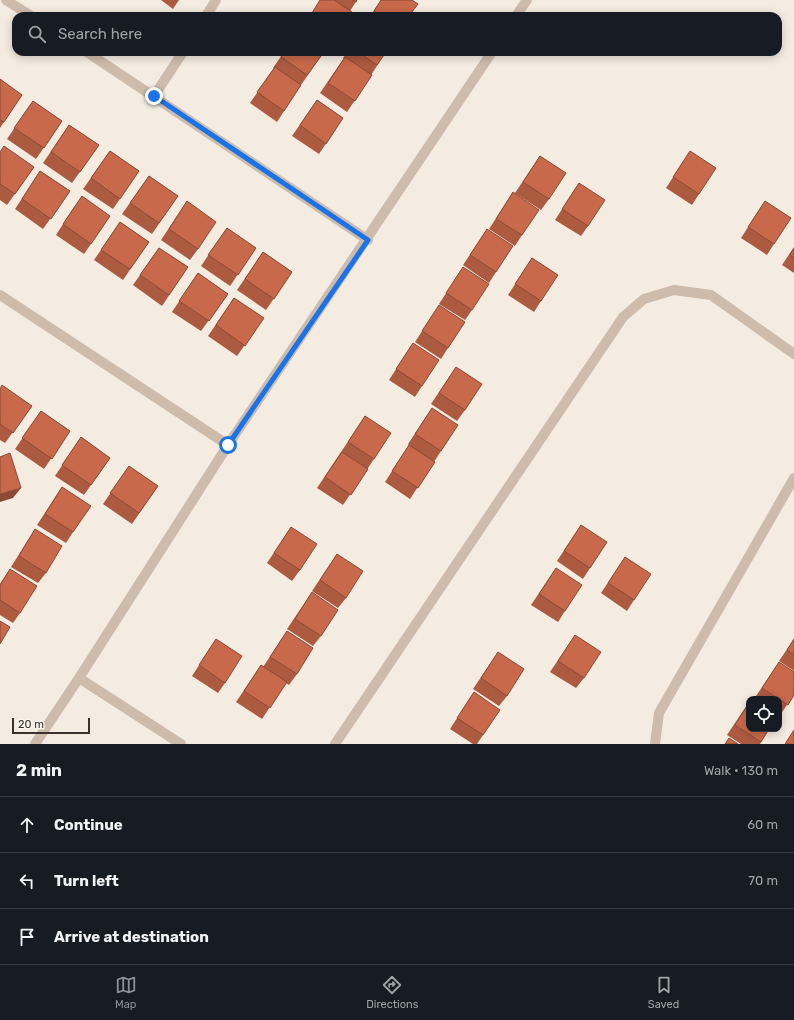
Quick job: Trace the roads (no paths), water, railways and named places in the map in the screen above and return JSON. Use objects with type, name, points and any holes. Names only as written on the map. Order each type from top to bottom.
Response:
[{"type":"street","points":[[6,0],[25,12]]},
{"type":"street","points":[[208,12],[216,0]]},
{"type":"street","points":[[519,12],[527,0]]},
{"type":"street","points":[[92,56],[368,240]]},
{"type":"street","points":[[154,96],[180,56]]},
{"type":"street","points":[[35,744],[228,445],[368,240],[489,56]]},
{"type":"street","points":[[335,744],[623,317],[644,299],[674,290],[711,295],[794,354]]},
{"type":"street","points":[[0,294],[228,445]]},
{"type":"street","points":[[655,744],[659,713],[794,478]]},
{"type":"street","points":[[79,678],[181,744]]}]
